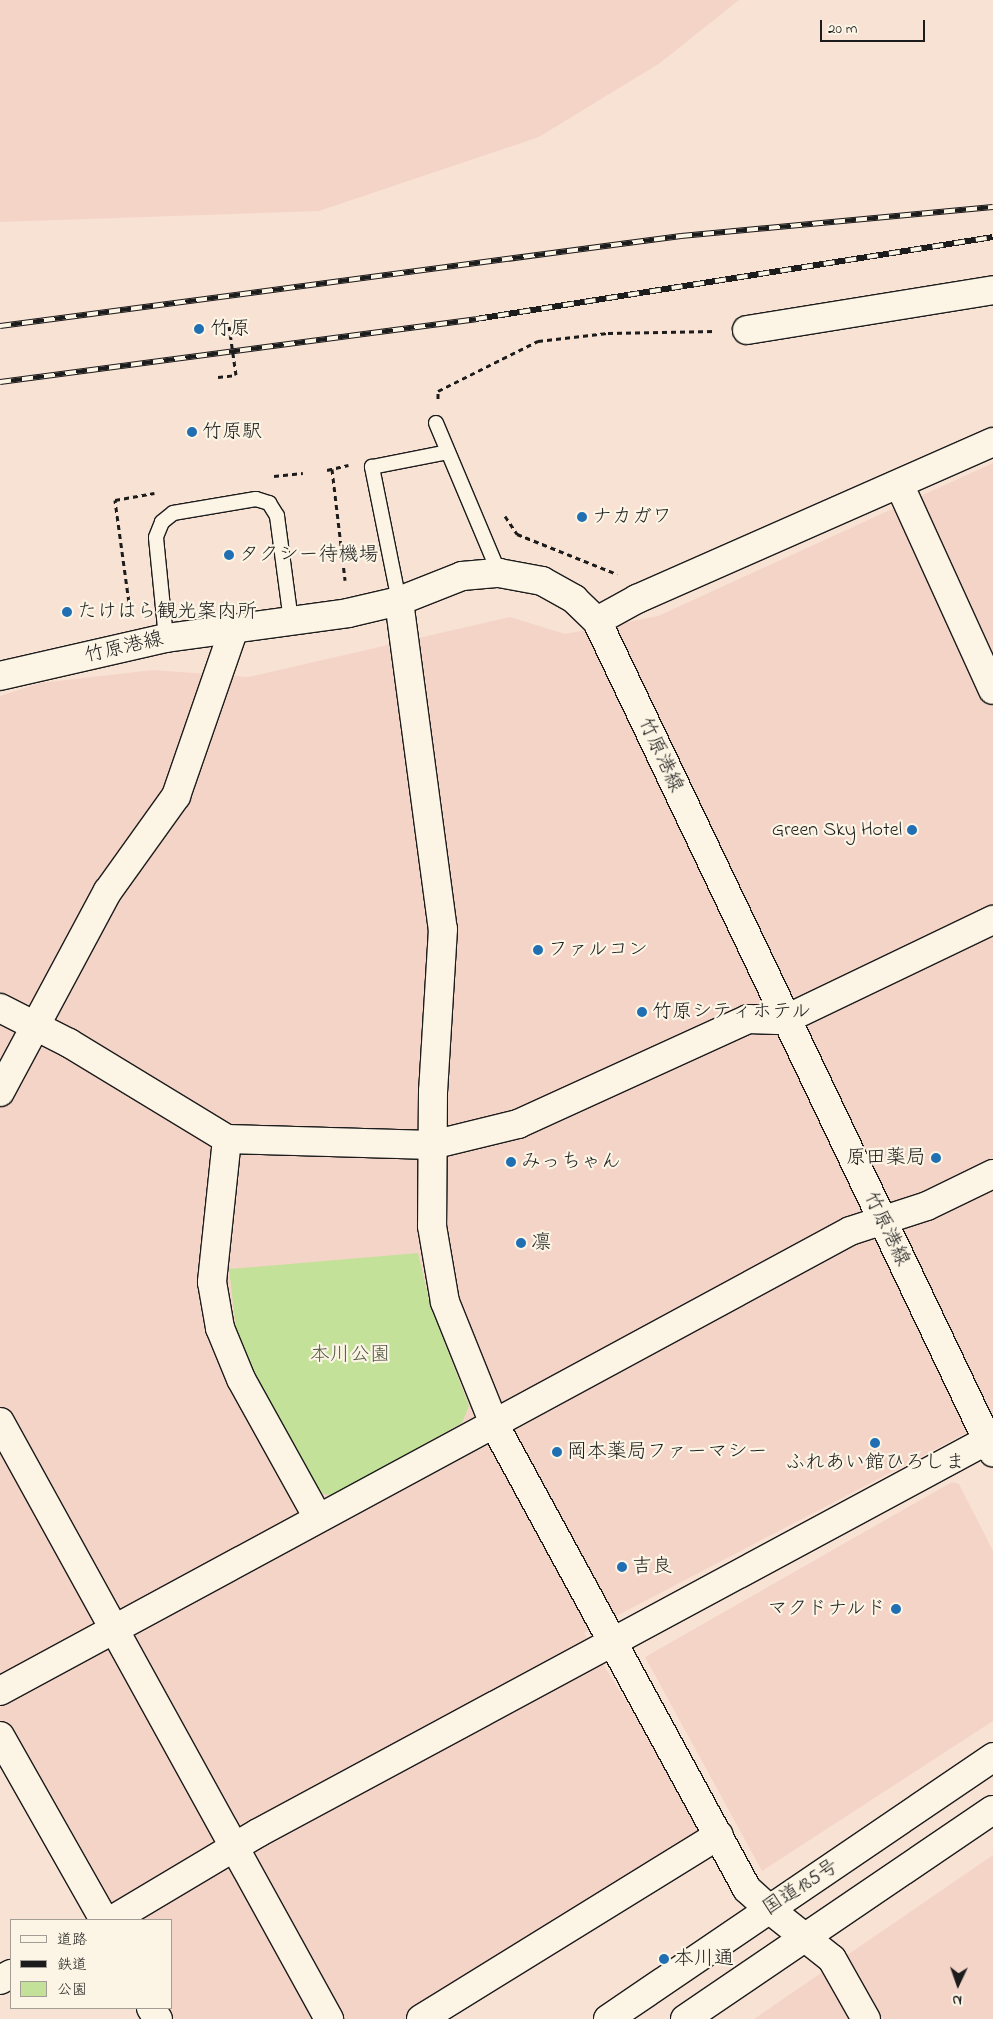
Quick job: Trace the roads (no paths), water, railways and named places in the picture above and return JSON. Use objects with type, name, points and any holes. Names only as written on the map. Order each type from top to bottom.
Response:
[{"type":"main road","points":[[747,330],[993,290]]},
{"type":"main road","points":[[597,621],[637,599],[900,486],[993,442]]},
{"type":"main road","points":[[900,486],[993,690]]},
{"type":"main road","name":"竹原港線","points":[[0,676],[166,638],[233,631],[399,601],[462,576],[499,573],[542,581],[574,599],[597,621],[784,1020],[991,1443]]},
{"type":"main road","points":[[399,601],[444,929],[432,1145],[432,1226],[445,1302],[494,1424],[617,1642],[747,1889],[804,1938],[832,1959],[866,2019]]},
{"type":"main road","points":[[0,1092],[37,1028],[108,891],[176,796],[233,631]]},
{"type":"main road","points":[[0,1008],[227,1138],[432,1145],[518,1124],[748,1019],[784,1020],[993,920]]},
{"type":"main road","points":[[227,1138],[212,1282],[220,1328],[241,1379],[318,1518]]},
{"type":"main road","points":[[0,1692],[850,1231],[883,1222],[993,1174]]},
{"type":"main road","points":[[0,1422],[118,1629],[329,2019]]},
{"type":"main road","points":[[114,1919],[237,1848],[617,1642],[991,1443]]},
{"type":"main road","points":[[0,1736],[103,1919]]},
{"type":"main road","name":"国道185号","points":[[608,2019],[993,1757]]},
{"type":"main road","points":[[685,2019],[993,1810]]},
{"type":"main road","points":[[421,2019],[719,1835]]},
{"type":"lane","points":[[436,423],[499,573]]},
{"type":"lane","points":[[399,601],[372,467],[448,452]]},
{"type":"lane","points":[[166,638],[156,536],[162,522],[173,513],[256,499],[269,503],[277,516],[291,621]]},
{"type":"railway","points":[[0,326],[681,236],[993,207]]},
{"type":"railway","points":[[0,382],[476,319],[993,237]]},
{"type":"place","name":"竹原","points":[[199,329]]},
{"type":"place","name":"竹原駅","points":[[192,432]]},
{"type":"place","name":"ナカガワ","points":[[582,517]]},
{"type":"place","name":"タクシー待機場","points":[[229,555]]},
{"type":"place","name":"たけはら観光案内所","points":[[67,612]]},
{"type":"place","name":"Green Sky Hotel","points":[[912,830]]},
{"type":"place","name":"ファルコン","points":[[538,950]]},
{"type":"place","name":"竹原シティホテル","points":[[642,1012]]},
{"type":"place","name":"原田薬局","points":[[936,1158]]},
{"type":"place","name":"みっちゃん","points":[[511,1162]]},
{"type":"place","name":"凛","points":[[521,1243]]},
{"type":"place","name":"ふれあい館ひろしま","points":[[875,1443]]},
{"type":"place","name":"岡本薬局ファーマシー","points":[[557,1452]]},
{"type":"place","name":"吉良","points":[[622,1567]]},
{"type":"place","name":"マクドナルド","points":[[896,1609]]},
{"type":"place","name":"本川通","points":[[664,1959]]},
{"type":"park label","name":"本川公園","points":[[350,1355]]}]
